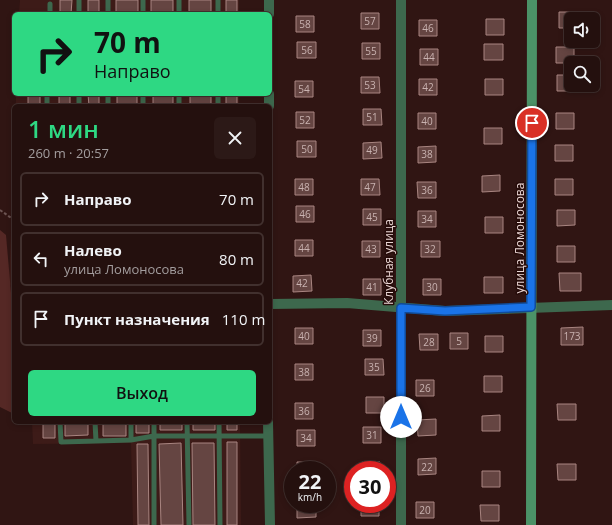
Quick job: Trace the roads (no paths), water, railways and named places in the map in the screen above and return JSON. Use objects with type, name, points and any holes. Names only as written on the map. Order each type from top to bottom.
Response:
[{"type":"street","points":[[269,0],[269,12]]},
{"type":"street","name":"Клубная улица","points":[[401,0],[401,525]]},
{"type":"street","name":"улица Ломоносова","points":[[531,525],[532,0]]},
{"type":"street","points":[[272,304],[347,303],[445,311],[612,305]]},
{"type":"street","points":[[268,424],[270,525]]},
{"type":"lane","points":[[79,0],[79,12]]},
{"type":"lane","points":[[108,0],[108,12]]},
{"type":"lane","points":[[143,0],[143,12]]},
{"type":"lane","points":[[179,0],[179,12]]},
{"type":"lane","points":[[218,0],[218,12]]},
{"type":"lane","points":[[50,4],[50,12]]},
{"type":"lane","points":[[60,424],[61,442],[131,440],[154,436],[268,436]]},
{"type":"lane","points":[[95,424],[96,441]]},
{"type":"lane","points":[[131,424],[131,440]]},
{"type":"lane","points":[[154,424],[154,525]]},
{"type":"lane","points":[[187,424],[189,525]]},
{"type":"lane","points":[[219,424],[220,525]]}]
